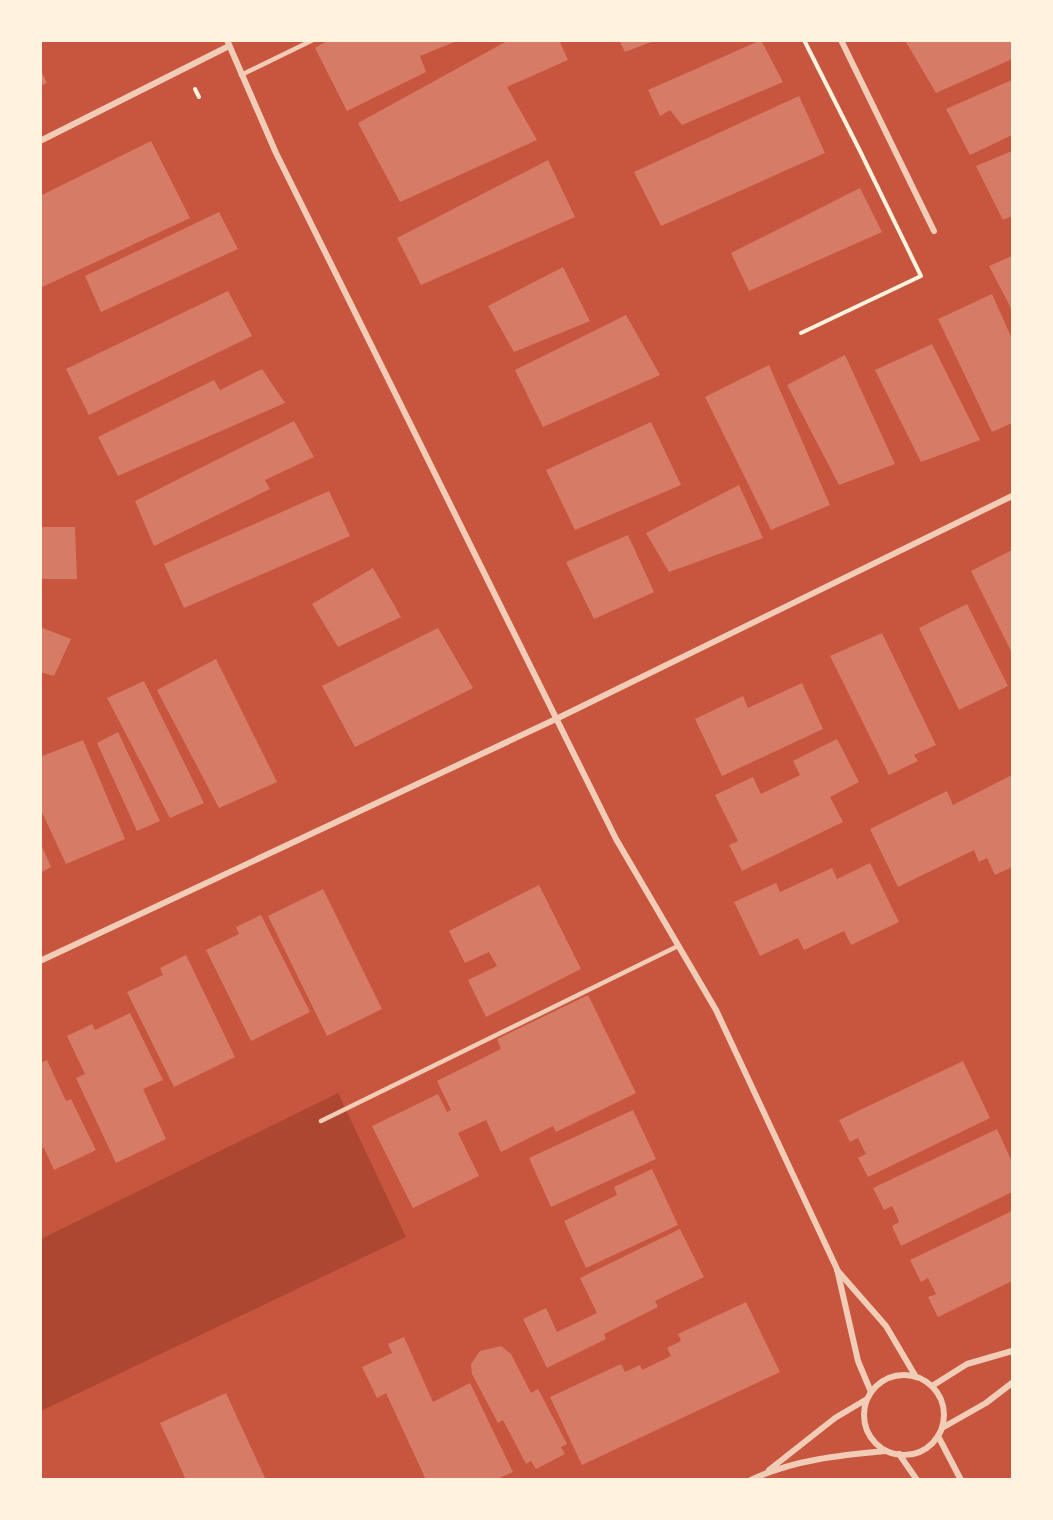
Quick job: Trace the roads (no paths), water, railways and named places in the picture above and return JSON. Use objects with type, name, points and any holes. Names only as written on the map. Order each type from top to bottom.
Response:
[{"type":"street","points":[[841,40],[934,231]]},
{"type":"street","points":[[40,141],[228,43],[276,153],[616,839],[716,1010],[837,1269],[858,1361],[871,1392]]},
{"type":"street","points":[[40,961],[556,719],[1012,496]]},
{"type":"street","points":[[837,1269],[886,1326],[916,1377]]},
{"type":"street","points":[[932,1386],[968,1364],[1012,1351]]},
{"type":"street","points":[[751,1479],[767,1472],[829,1458],[886,1451],[914,1454],[928,1447],[942,1428],[943,1405],[932,1386],[916,1377],[899,1375],[883,1381],[867,1399],[864,1414],[867,1429],[874,1442],[886,1451]]},
{"type":"street","points":[[942,1428],[986,1403],[1012,1383]]},
{"type":"street","points":[[767,1472],[835,1418],[867,1399]]},
{"type":"street","points":[[938,1436],[960,1479]]},
{"type":"street","points":[[899,1454],[917,1479]]},
{"type":"lane","points":[[241,75],[313,40]]},
{"type":"lane","points":[[321,1121],[678,946]]}]
